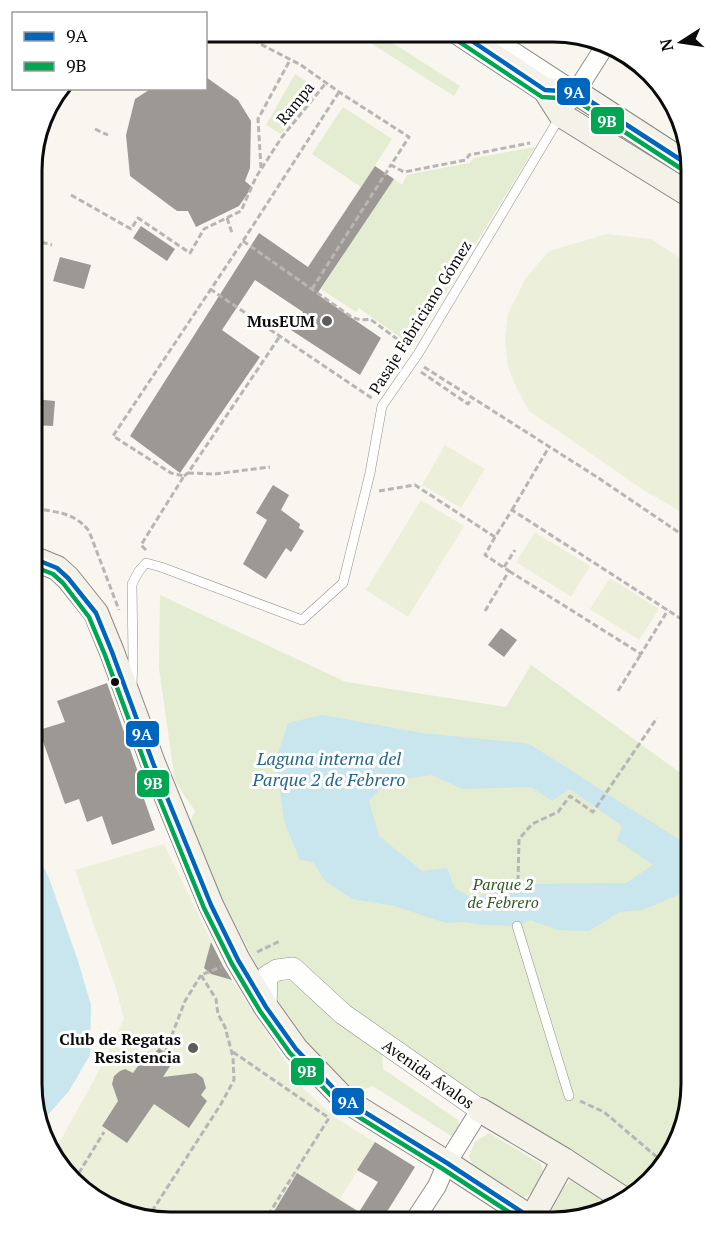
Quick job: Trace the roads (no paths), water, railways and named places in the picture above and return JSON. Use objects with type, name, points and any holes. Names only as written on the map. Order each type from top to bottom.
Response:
[{"type":"main road","points":[[473,42],[545,90],[561,115],[681,190]]},
{"type":"main road","points":[[545,90],[576,92],[681,160]]},
{"type":"main road","points":[[42,562],[57,568],[96,613],[153,764],[211,905],[238,960],[266,1007],[296,1049],[345,1100],[522,1212]]},
{"type":"main road","name":"Avenida Ávalos","points":[[480,1110],[543,1144],[617,1195]]},
{"type":"main road","points":[[535,1212],[564,1160]]},
{"type":"street","points":[[499,42],[576,92]]},
{"type":"street","points":[[561,115],[601,52]]},
{"type":"street","name":"Avenida Ávalos","points":[[266,1007],[267,976],[277,970],[293,968],[343,1014],[480,1110]]},
{"type":"street","points":[[420,1212],[480,1110]]},
{"type":"lane","name":"Pasaje Fabriciano Gómez","points":[[131,703],[132,584],[146,563],[302,620],[343,583],[370,473],[382,406],[418,354],[561,115]]},
{"type":"lane","points":[[517,926],[569,1096]]},
{"type":"water","name":"Laguna interna del Parque 2 de Febrero","points":[[322,715],[422,733],[531,745],[678,839],[681,842],[681,894],[642,910],[619,912],[589,931],[558,930],[530,920],[517,926],[465,922],[446,923],[395,906],[352,899],[325,881],[313,862],[300,860],[284,821],[276,760],[288,723]],"holes":[[[432,775],[463,789],[531,787],[552,801],[570,789],[622,826],[617,840],[653,865],[626,883],[527,884],[473,898],[455,889],[447,868],[422,871],[379,836],[369,801],[388,781]]]},
{"type":"water","points":[[42,865],[49,878],[78,961],[91,1005],[90,1055],[69,1091],[46,1117],[42,1093]]},
{"type":"place","name":"MusEUM","points":[[327,321]]},
{"type":"place","name":"Club de Regatas Resistencia","points":[[193,1048]]},
{"type":"park label","name":"Parque 2 de Febrero","points":[[503,893]]}]
